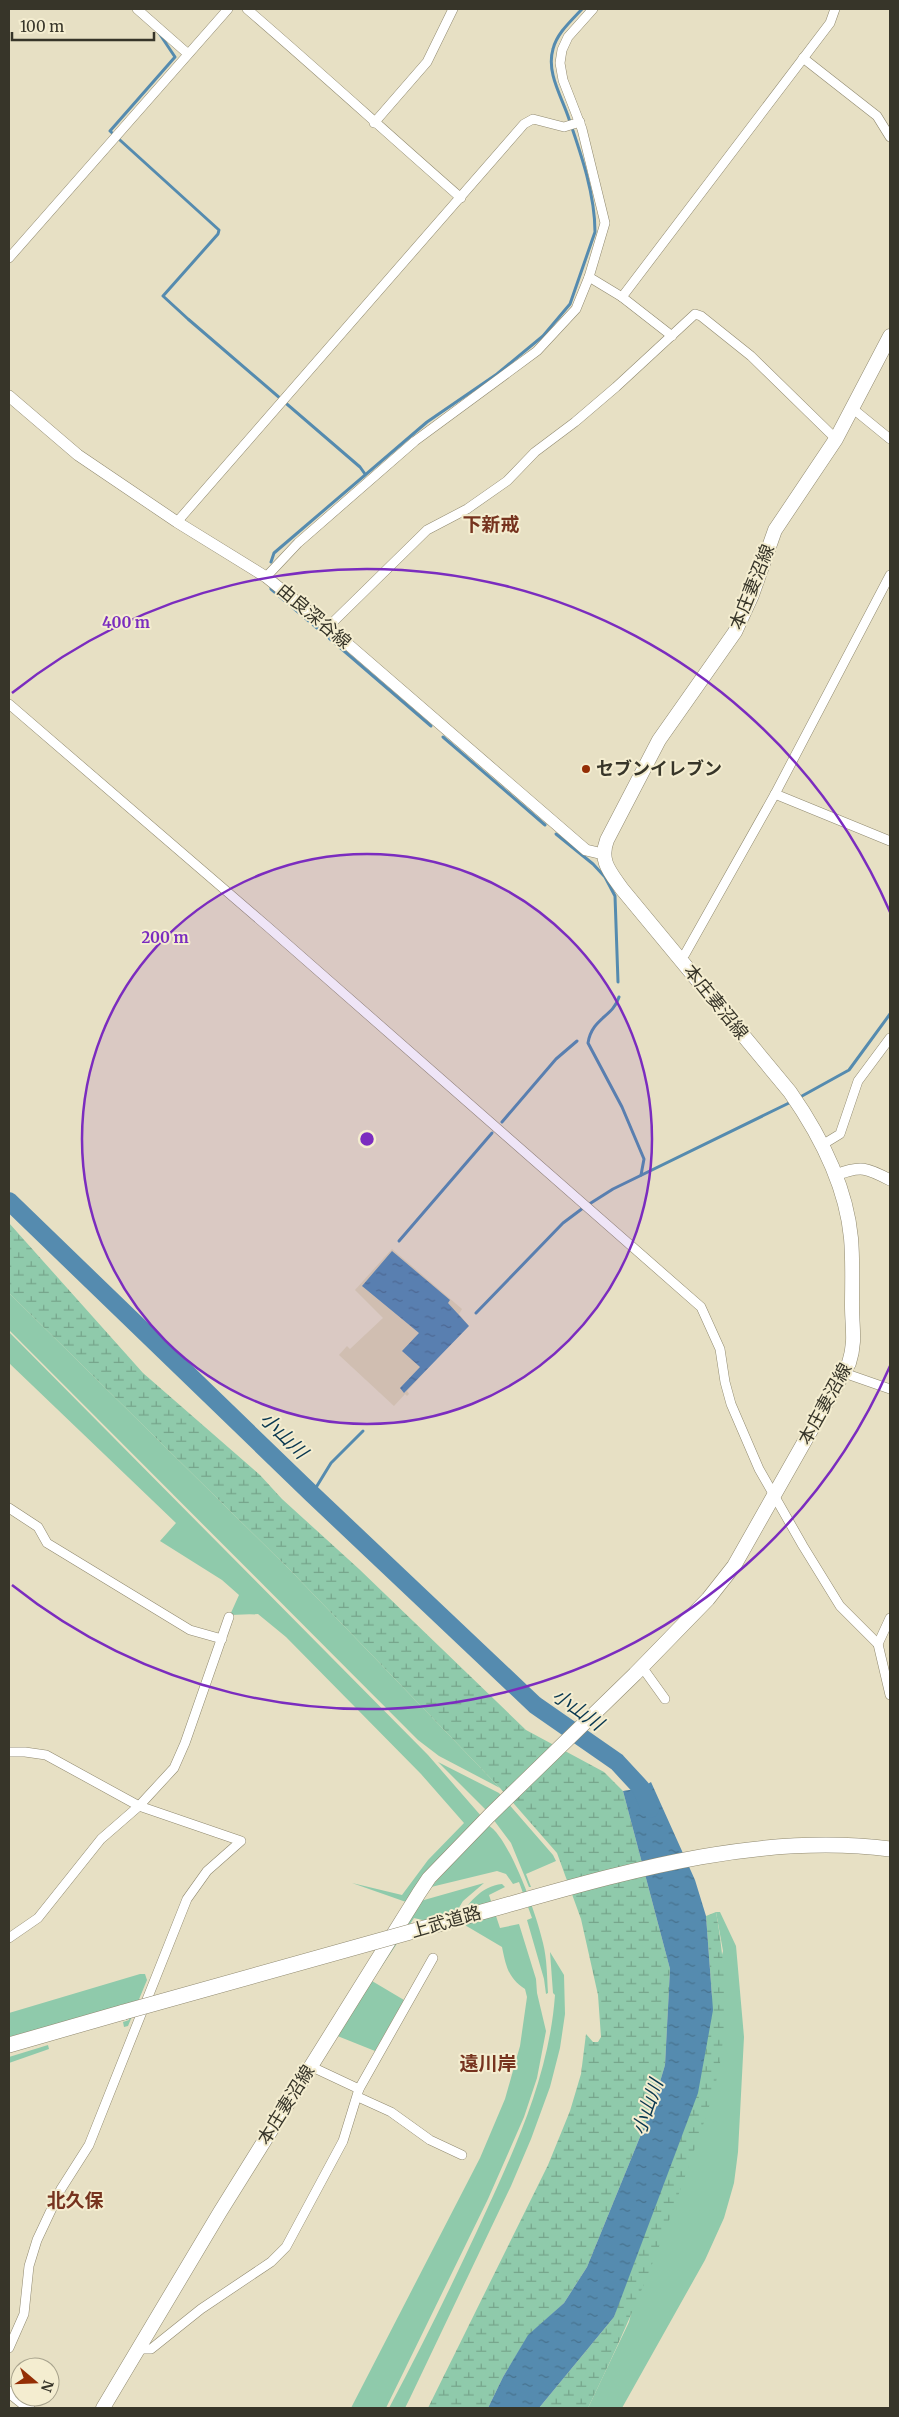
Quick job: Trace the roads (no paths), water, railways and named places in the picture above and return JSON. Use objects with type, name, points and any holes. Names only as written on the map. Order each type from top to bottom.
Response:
[{"type":"highway","name":"上武道路","points":[[9,2045],[545,1895],[690,1858],[732,1852],[816,1846],[890,1849]]},
{"type":"main road","name":"本庄妻沼線","points":[[103,2408],[310,2066],[419,1893],[430,1878],[489,1816],[693,1617],[734,1566],[844,1373],[853,1351],[855,1336],[852,1308],[853,1259],[848,1215],[836,1175],[822,1145],[790,1092],[622,889],[607,868],[603,854],[607,840],[659,740],[735,632],[752,595],[775,530],[836,439],[890,336]]},
{"type":"main road","name":"由良深谷線","points":[[9,396],[78,455],[177,522],[266,577],[328,627],[586,850],[603,854]]},
{"type":"main road","points":[[836,1175],[854,1168],[861,1168],[890,1180]]},
{"type":"main road","points":[[9,2392],[29,2408]]},
{"type":"street","points":[[137,9],[187,53]]},
{"type":"street","points":[[9,258],[187,53],[228,9]]},
{"type":"street","points":[[247,9],[348,96],[374,122],[461,198]]},
{"type":"street","points":[[374,122],[427,62],[453,9]]},
{"type":"street","points":[[266,577],[298,542],[415,441],[544,345],[576,309],[589,276],[605,223],[580,122],[560,70],[560,56],[568,37],[593,9]]},
{"type":"street","points":[[622,297],[830,23],[835,9]]},
{"type":"street","points":[[803,58],[877,116],[890,137]]},
{"type":"street","points":[[177,522],[529,120],[533,119],[564,127],[580,122]]},
{"type":"street","points":[[589,276],[622,297],[672,336]]},
{"type":"street","points":[[328,627],[427,530],[467,509],[507,481],[535,452],[575,422],[695,314],[701,316],[751,356],[836,439]]},
{"type":"street","points":[[852,408],[890,439]]},
{"type":"street","points":[[680,958],[685,954],[775,794],[890,575]]},
{"type":"street","points":[[9,704],[268,927],[350,1002],[694,1300],[705,1313],[720,1348],[722,1368],[731,1404],[748,1445],[774,1496],[840,1606],[878,1644],[890,1695]]},
{"type":"street","points":[[775,794],[890,841]]},
{"type":"street","points":[[822,1145],[840,1134],[858,1081],[890,1038]]},
{"type":"street","points":[[844,1373],[890,1388]]},
{"type":"street","points":[[9,1508],[38,1527],[47,1543],[190,1630],[222,1639]]},
{"type":"street","points":[[9,1938],[38,1918],[101,1839],[139,1806],[174,1768],[185,1743],[229,1617]]},
{"type":"street","points":[[878,1644],[890,1618]]},
{"type":"street","points":[[638,1671],[665,1699]]},
{"type":"street","points":[[9,1752],[46,1755],[139,1806],[241,1842],[207,1871],[187,1899],[89,2145],[62,2189],[37,2240],[29,2266],[24,2314],[9,2348]]},
{"type":"street","points":[[139,2349],[152,2349],[201,2309],[271,2262],[286,2247],[343,2141],[359,2093],[433,1958]]},
{"type":"street","points":[[310,2066],[391,2112],[430,2140],[462,2156]]},
{"type":"water","points":[[392,1251],[450,1300],[448,1303],[469,1326],[404,1393],[400,1388],[420,1367],[402,1351],[419,1333],[362,1286]]},
{"type":"water","points":[[651,1782],[695,1880],[706,1916],[713,2010],[698,2093],[614,2317],[539,2408],[488,2408],[503,2377],[528,2335],[564,2303],[587,2267],[653,2105],[665,2065],[670,1969],[623,1791],[641,1788]]},
{"type":"waterway","points":[[271,562],[274,553],[427,422],[497,374],[543,336],[570,304],[595,232],[593,203],[578,146],[553,76],[551,58],[558,38],[582,9]]},
{"type":"waterway","points":[[159,33],[175,57],[110,131],[219,230],[218,234],[163,296],[360,467],[365,474]]},
{"type":"waterway","points":[[271,585],[271,589],[317,628]]},
{"type":"waterway","points":[[329,638],[431,726]]},
{"type":"waterway","points":[[443,737],[545,825]]},
{"type":"waterway","points":[[556,834],[593,864],[605,877],[615,896],[618,982]]},
{"type":"waterway","points":[[619,997],[612,1009],[594,1028],[588,1043],[622,1107],[644,1159],[641,1175]]},
{"type":"waterway","points":[[802,1096],[849,1070],[890,1014]]},
{"type":"waterway","points":[[502,1122],[556,1059],[577,1041]]},
{"type":"waterway","points":[[476,1313],[563,1223],[583,1208],[613,1189],[789,1103]]},
{"type":"waterway","points":[[399,1241],[492,1133]]},
{"type":"waterway","name":"小山川","points":[[9,1201],[312,1494],[535,1705],[617,1762],[641,1788],[650,1809]]},
{"type":"waterway","points":[[312,1494],[331,1463],[363,1431]]},
{"type":"place","name":"セブンイレブン","points":[[586,769]]},
{"type":"district","name":"下新戒","points":[[491,524]]},
{"type":"district","name":"遠川岸","points":[[488,2063]]},
{"type":"district","name":"北久保","points":[[75,2200]]}]
